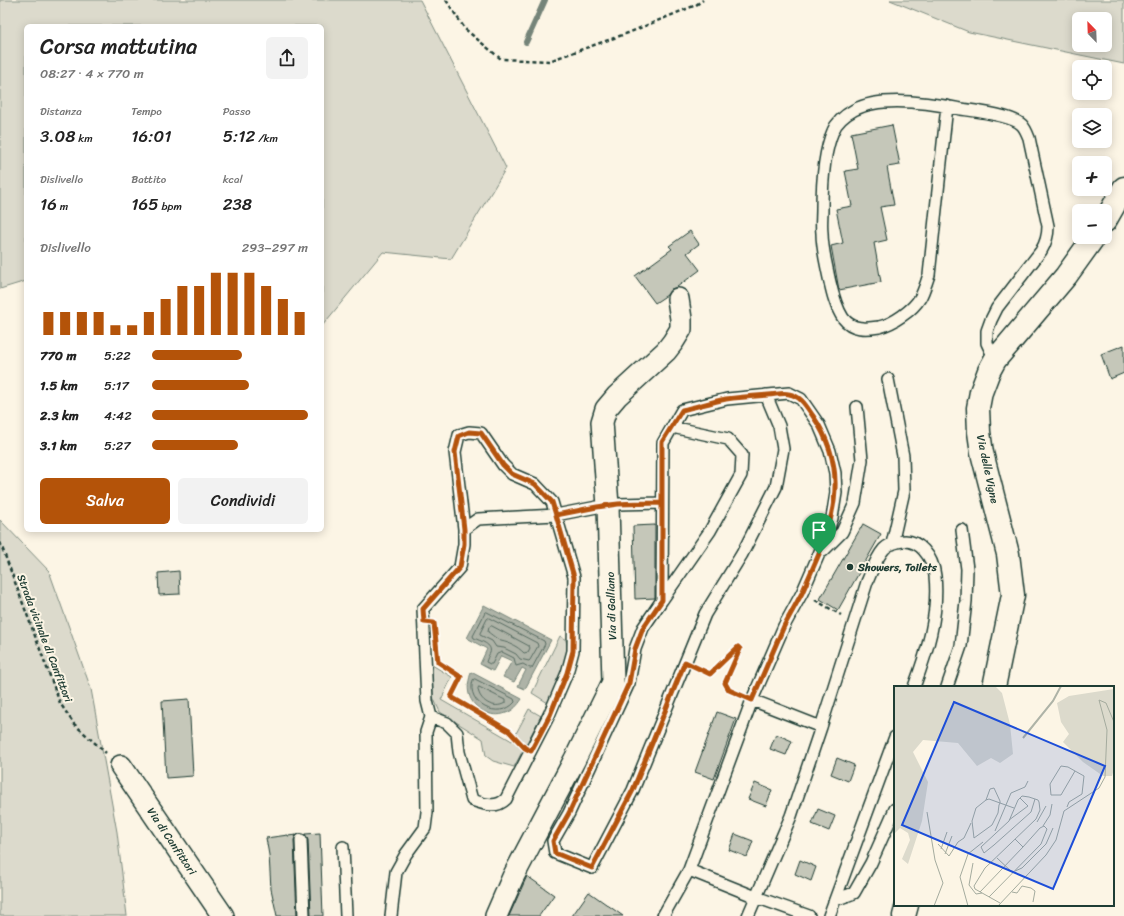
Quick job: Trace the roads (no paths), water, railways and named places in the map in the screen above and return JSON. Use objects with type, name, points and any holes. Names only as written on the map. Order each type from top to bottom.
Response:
[{"type":"street","points":[[1112,209],[1124,188]]},
{"type":"street","name":"Via delle Vigne","points":[[994,686],[1013,595],[1008,554],[982,453],[978,408],[981,392],[995,360],[1066,276],[1089,244]]},
{"type":"street","name":"Via di Galliano","points":[[496,916],[513,877],[575,759],[613,682],[608,506],[602,422],[606,409],[617,396],[666,351],[673,342],[681,329],[678,299]]},
{"type":"street","name":"Via di Canfittori","points":[[121,766],[222,916]]},
{"type":"street","points":[[904,916],[906,906]]},
{"type":"lane","points":[[948,106],[928,275],[920,299],[912,308],[884,326],[868,329],[849,324],[843,317],[833,295],[825,260],[822,234],[822,196],[825,160],[833,130],[842,119],[854,110],[872,104],[893,101],[948,106],[1015,120],[1021,124],[1026,131],[1032,146],[1048,226],[1048,235],[1046,243],[997,308],[991,320],[987,331],[987,343],[995,360]]},
{"type":"lane","points":[[888,379],[904,456],[904,491],[892,544]]},
{"type":"lane","points":[[662,600],[662,442],[682,410],[727,399],[789,394],[801,399],[819,425],[830,451],[835,473],[836,493],[832,518],[826,538],[802,593],[784,626],[752,700],[689,870],[663,916]]},
{"type":"lane","points":[[672,427],[728,439],[742,455],[741,475],[710,531],[643,628],[635,649],[629,683],[569,813],[553,841],[555,853],[592,868],[633,790],[705,614],[742,554],[776,487],[783,449],[779,426],[766,396]]},
{"type":"lane","points":[[819,554],[842,532],[855,503],[862,460],[857,407]]},
{"type":"lane","points":[[391,916],[396,872],[406,854],[424,828],[427,812],[426,732],[431,717],[427,701],[423,609],[460,567],[464,544],[464,529],[455,452],[459,436],[469,432],[481,433],[503,465],[512,474],[535,484],[552,502],[574,577],[573,651],[567,673],[550,715],[506,799],[502,802],[490,805],[472,800],[459,752],[457,733],[447,723],[431,717]]},
{"type":"lane","points":[[464,529],[478,519],[556,515],[618,504],[662,503]]},
{"type":"lane","points":[[947,686],[961,646],[966,601],[967,569],[962,530]]},
{"type":"lane","points":[[748,916],[791,816],[867,582],[884,549],[901,541],[909,541],[925,550],[932,562],[935,574],[935,606],[933,624],[924,659],[914,686]]},
{"type":"lane","points":[[752,700],[821,727]]},
{"type":"lane","points":[[829,916],[894,740]]},
{"type":"lane","points":[[835,900],[854,893],[871,863],[894,811]]},
{"type":"lane","points":[[301,840],[304,916]]},
{"type":"lane","points":[[343,847],[346,916]]},
{"type":"lane","points":[[689,870],[756,897],[809,916]]},
{"type":"water","points":[[484,605],[551,640],[525,689],[518,686],[526,670],[522,668],[514,682],[503,677],[512,661],[501,656],[493,671],[480,664],[487,649],[467,638]]},
{"type":"water","points":[[471,672],[522,699],[511,711],[500,715],[489,714],[483,711],[474,704],[469,694],[468,686]]},
{"type":"waterway","points":[[526,42],[545,0]]},
{"type":"place","name":"Showers, Toilets","points":[[850,567]]}]
